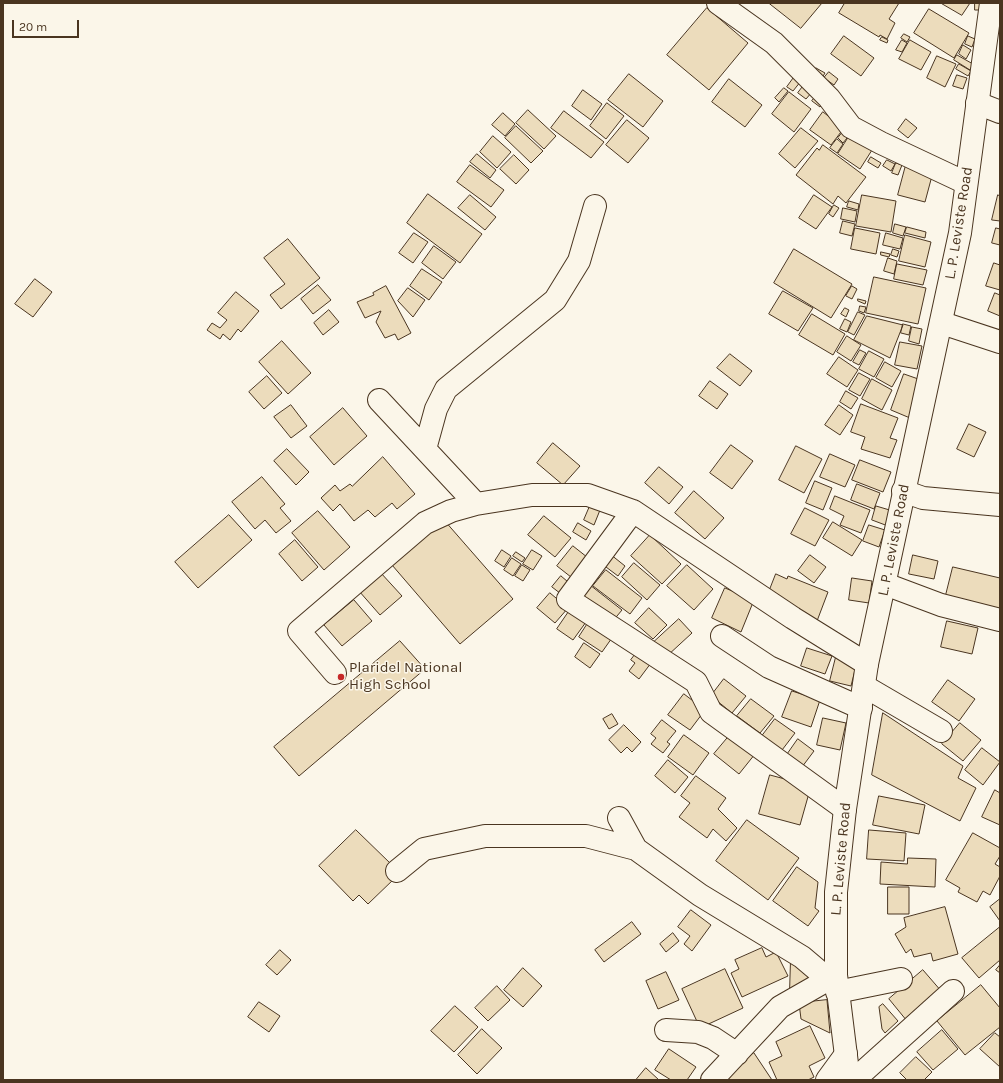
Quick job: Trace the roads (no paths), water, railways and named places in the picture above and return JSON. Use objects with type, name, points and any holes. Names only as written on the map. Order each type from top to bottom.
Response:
[{"type":"street","points":[[718,3],[774,43],[829,98],[851,127],[881,143],[966,183]]},
{"type":"street","name":"L. P. Leviste Road","points":[[849,1080],[834,982],[836,892],[845,809],[867,664],[885,584],[903,491],[942,323],[960,233],[991,3]]},
{"type":"street","points":[[977,104],[1000,112]]},
{"type":"street","points":[[425,449],[436,409],[446,389],[555,300],[579,262],[595,206]]},
{"type":"street","points":[[942,323],[1000,342]]},
{"type":"street","points":[[379,400],[476,504]]},
{"type":"street","points":[[903,491],[923,498],[1000,505]]},
{"type":"street","points":[[335,674],[299,631],[425,523],[451,511],[476,504],[532,495],[588,495],[633,511],[793,618],[867,664]]},
{"type":"street","points":[[633,511],[568,599],[696,682],[712,712],[845,809]]},
{"type":"street","points":[[885,584],[941,605],[1000,620]]},
{"type":"street","points":[[722,636],[769,667],[860,708]]},
{"type":"street","points":[[864,686],[940,731]]},
{"type":"street","points":[[619,818],[636,849]]},
{"type":"street","points":[[397,871],[424,849],[484,836],[586,836],[636,849],[700,895],[802,957],[834,982]]},
{"type":"street","points":[[712,1080],[780,1007],[834,982],[901,979]]},
{"type":"street","points":[[854,1080],[953,991]]},
{"type":"street","points":[[666,1030],[698,1032],[713,1038],[737,1054]]},
{"type":"street","points":[[827,1080],[846,1054]]},
{"type":"place","name":"Plaridel National High School","points":[[341,677]]}]
